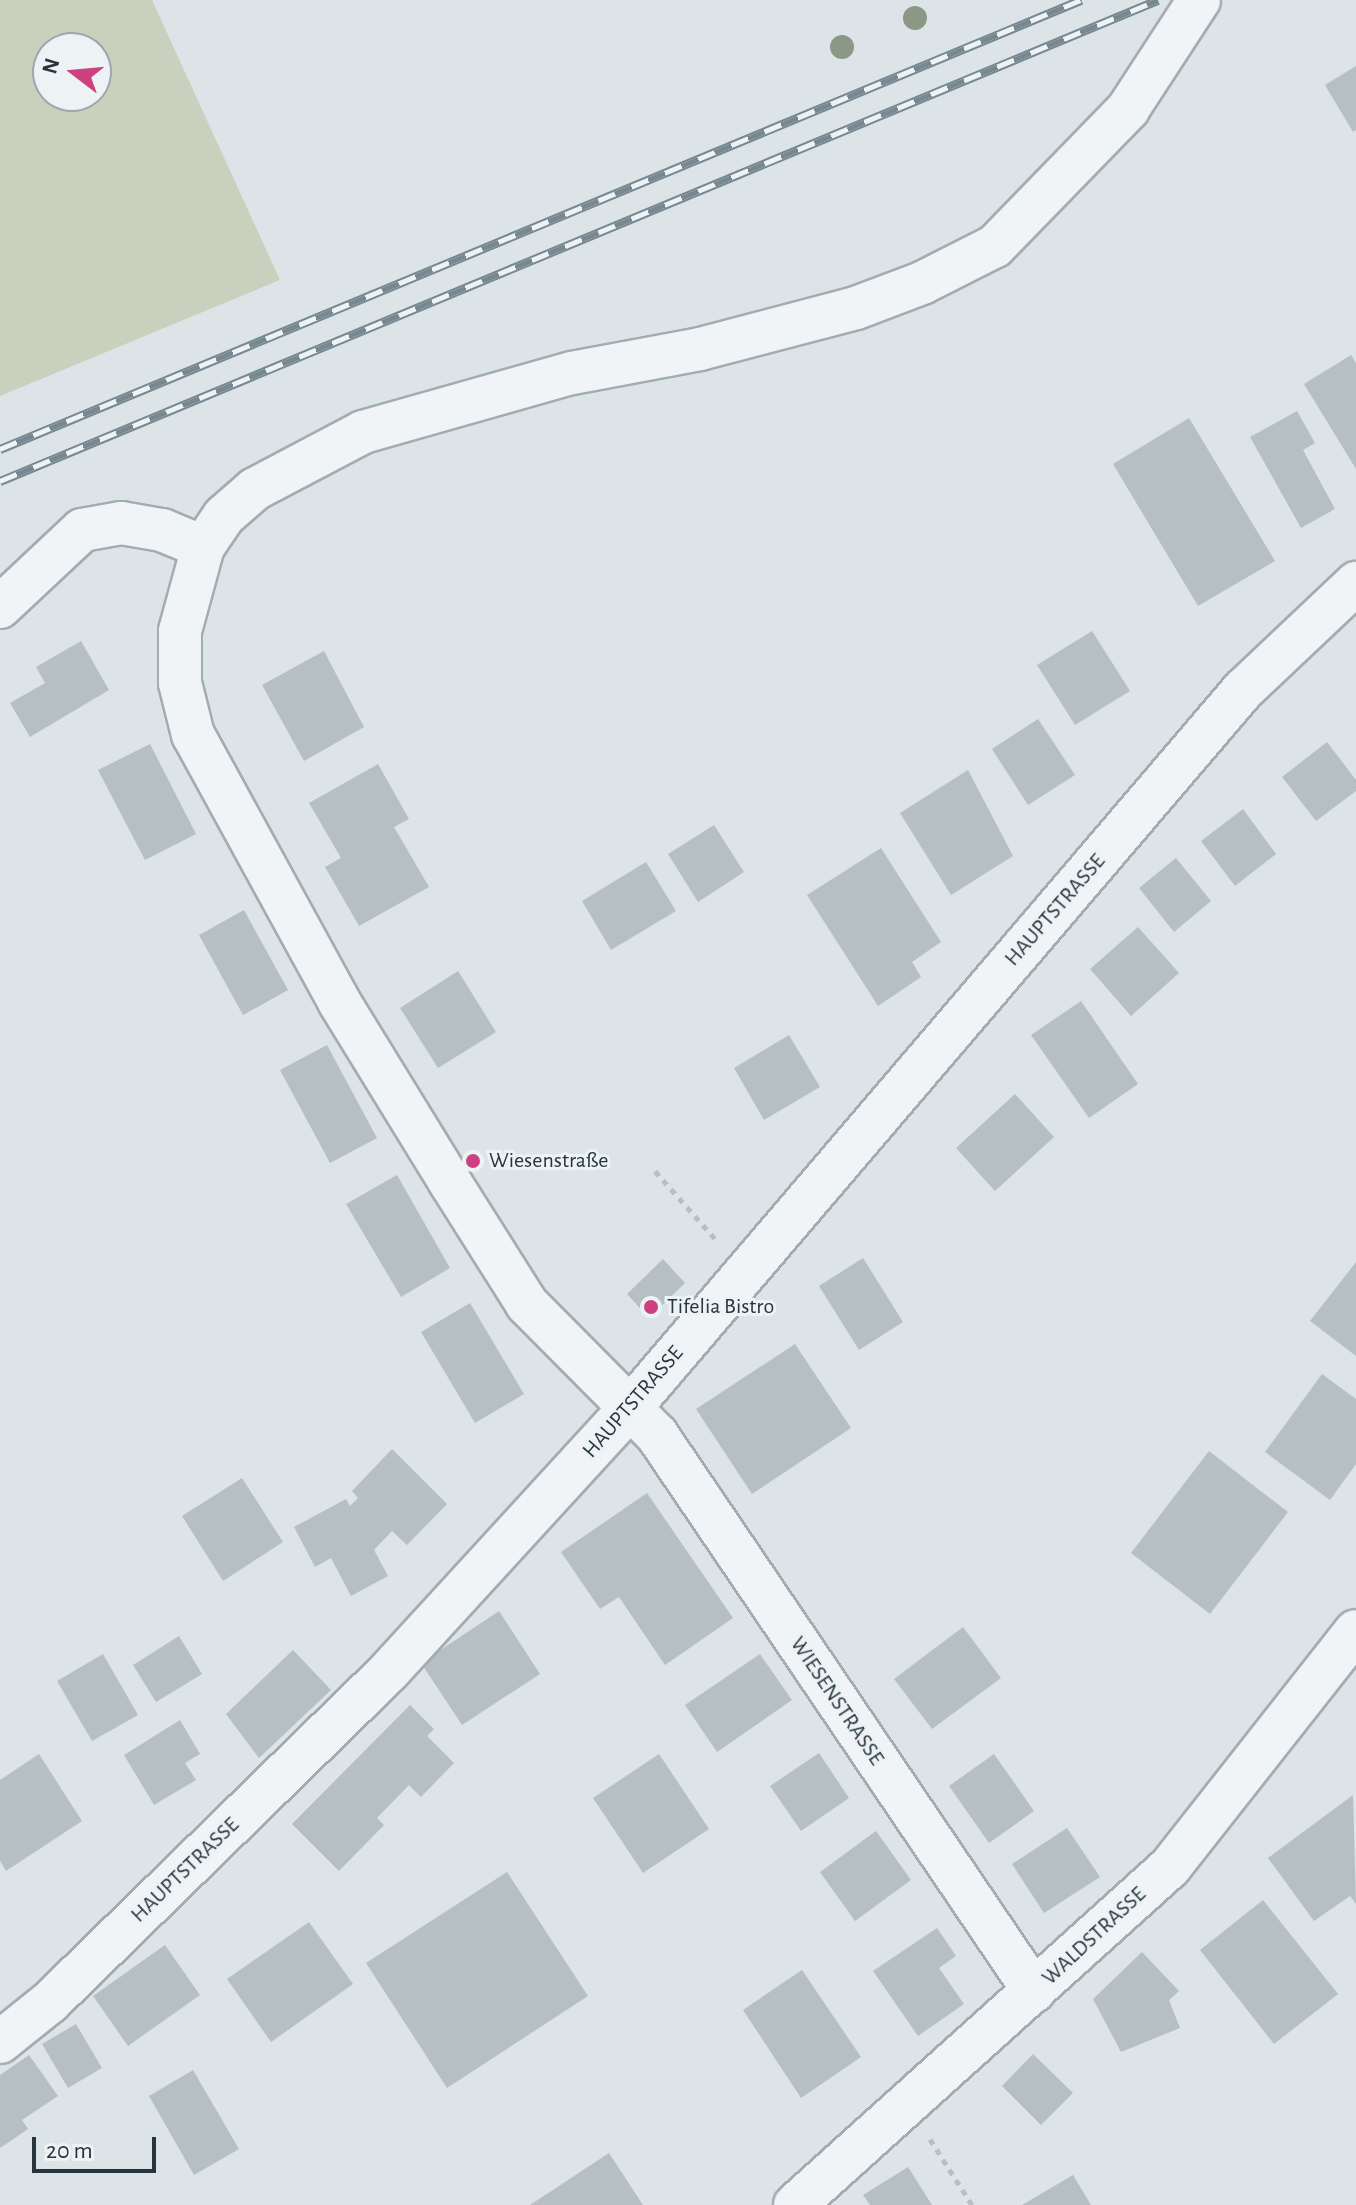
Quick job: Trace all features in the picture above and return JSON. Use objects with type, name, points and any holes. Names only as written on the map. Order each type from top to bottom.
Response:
[{"type":"street","name":"WIESENSTRASSE","points":[[1034,1991],[657,1435],[527,1304],[340,1003],[193,735],[180,683],[180,631],[203,547],[224,516],[255,489],[363,432],[572,373],[700,349],[856,308],[922,283],[995,246],[1128,109],[1199,0]]},
{"type":"street","points":[[0,607],[82,530],[121,523],[162,530],[203,547]]},
{"type":"street","name":"HAUPTSTRASSE","points":[[0,2042],[50,2002],[389,1671],[630,1408],[1243,690],[1356,583]]},
{"type":"street","name":"WALDSTRASSE","points":[[795,2205],[909,2108],[1170,1867],[1356,1631]]},
{"type":"path","points":[[655,1171],[746,1272]]},
{"type":"path","points":[[909,2108],[972,2205]]},
{"type":"green space","points":[[0,0],[152,0],[280,280],[0,396]]},
{"type":"building","points":[[1356,66],[1356,130],[1353,132],[1325,85]]},
{"type":"building","points":[[1351,355],[1356,363],[1356,469],[1304,384]]},
{"type":"building","points":[[1297,411],[1315,443],[1303,450],[1335,509],[1301,528],[1250,437]]},
{"type":"building","points":[[1189,418],[1275,561],[1198,606],[1113,464]]},
{"type":"building","points":[[1092,631],[1130,691],[1075,725],[1037,665]]},
{"type":"building","points":[[81,641],[109,690],[30,737],[10,703],[45,683],[36,667]]},
{"type":"building","points":[[324,651],[364,727],[304,761],[262,685]]},
{"type":"building","points":[[1038,719],[1075,775],[1028,805],[992,749]]},
{"type":"building","points":[[1327,742],[1356,780],[1356,791],[1316,821],[1282,777]]},
{"type":"building","points":[[150,744],[196,834],[145,860],[98,770]]},
{"type":"building","points":[[378,764],[409,819],[394,827],[429,887],[359,926],[325,867],[341,858],[309,803]]},
{"type":"building","points":[[968,770],[1013,856],[951,895],[900,813]]},
{"type":"building","points":[[1243,809],[1276,854],[1235,886],[1201,841]]},
{"type":"building","points":[[714,825],[744,872],[698,902],[668,854]]},
{"type":"building","points":[[881,848],[941,942],[912,962],[921,977],[878,1006],[807,895]]},
{"type":"building","points":[[1176,858],[1211,901],[1174,932],[1139,888]]},
{"type":"building","points":[[646,862],[676,911],[611,950],[582,901]]},
{"type":"building","points":[[244,910],[288,990],[243,1015],[199,935]]},
{"type":"building","points":[[1138,927],[1179,973],[1131,1016],[1090,969]]},
{"type":"building","points":[[458,971],[496,1032],[438,1068],[400,1008]]},
{"type":"building","points":[[1081,1001],[1138,1084],[1089,1118],[1031,1035]]},
{"type":"building","points":[[789,1035],[820,1087],[764,1120],[734,1068]]},
{"type":"building","points":[[327,1045],[377,1138],[330,1163],[280,1070]]},
{"type":"building","points":[[1015,1094],[1054,1137],[995,1191],[956,1148]]},
{"type":"building","points":[[397,1175],[450,1268],[401,1297],[346,1204]]},
{"type":"building","points":[[863,1258],[903,1322],[859,1350],[819,1286]]},
{"type":"building","points":[[663,1259],[685,1283],[649,1318],[627,1294]]},
{"type":"building","points":[[1356,1262],[1356,1356],[1310,1321]]},
{"type":"building","points":[[470,1303],[524,1394],[475,1423],[421,1332]]},
{"type":"building","points":[[795,1344],[851,1428],[752,1494],[696,1409]]},
{"type":"building","points":[[1322,1374],[1356,1399],[1356,1464],[1330,1500],[1265,1452]]},
{"type":"building","points":[[392,1449],[447,1504],[407,1545],[392,1531],[374,1550],[388,1576],[351,1596],[331,1558],[315,1567],[294,1527],[346,1499],[350,1506],[358,1498],[352,1491]]},
{"type":"building","points":[[1209,1451],[1288,1512],[1210,1614],[1131,1553]]},
{"type":"building","points":[[242,1478],[283,1542],[223,1581],[182,1516]]},
{"type":"building","points":[[647,1493],[733,1618],[665,1665],[619,1597],[600,1609],[561,1552]]},
{"type":"building","points":[[499,1611],[540,1674],[462,1725],[421,1663]]},
{"type":"building","points":[[963,1627],[1001,1678],[932,1729],[894,1679]]},
{"type":"building","points":[[179,1636],[202,1674],[156,1702],[133,1665]]},
{"type":"building","points":[[293,1650],[331,1690],[259,1758],[226,1714]]},
{"type":"building","points":[[103,1654],[138,1715],[92,1741],[57,1681]]},
{"type":"building","points":[[760,1654],[792,1700],[717,1752],[685,1705]]},
{"type":"building","points":[[410,1705],[434,1729],[427,1736],[454,1763],[421,1797],[409,1785],[377,1818],[384,1825],[339,1871],[292,1824]]},
{"type":"building","points":[[180,1720],[200,1754],[185,1763],[196,1780],[154,1805],[124,1755]]},
{"type":"building","points":[[819,1753],[849,1798],[801,1831],[770,1786]]},
{"type":"building","points":[[39,1754],[82,1821],[6,1871],[0,1861],[0,1780]]},
{"type":"building","points":[[659,1754],[709,1829],[643,1873],[593,1798]]},
{"type":"building","points":[[994,1754],[1034,1811],[989,1843],[949,1786]]},
{"type":"building","points":[[1353,1795],[1356,1904],[1350,1896],[1314,1921],[1268,1858]]},
{"type":"building","points":[[1067,1828],[1100,1877],[1044,1913],[1012,1864]]},
{"type":"building","points":[[876,1831],[911,1880],[855,1921],[820,1872]]},
{"type":"building","points":[[507,1872],[588,1996],[447,2088],[366,1963]]},
{"type":"building","points":[[1263,1900],[1338,1994],[1274,2044],[1200,1950]]},
{"type":"building","points":[[309,1922],[353,1984],[271,2042],[227,1979]]},
{"type":"building","points":[[937,1928],[956,1956],[939,1968],[964,2004],[918,2036],[873,1971]]},
{"type":"building","points":[[165,1945],[200,1995],[128,2046],[93,1996]]},
{"type":"building","points":[[1142,1952],[1179,1991],[1169,2000],[1180,2028],[1121,2052],[1093,1999]]},
{"type":"building","points":[[802,1970],[861,2057],[801,2098],[743,2010]]},
{"type":"building","points":[[76,2024],[102,2068],[68,2088],[42,2044]]},
{"type":"building","points":[[1033,2054],[1073,2093],[1041,2125],[1002,2086]]},
{"type":"building","points":[[29,2055],[58,2096],[22,2120],[28,2129],[0,2148],[0,2075]]},
{"type":"building","points":[[193,2070],[239,2149],[194,2175],[149,2096]]},
{"type":"building","points":[[609,2153],[643,2205],[530,2205]]},
{"type":"building","points":[[908,2167],[932,2205],[870,2205],[863,2195]]},
{"type":"building","points":[[1073,2175],[1091,2205],[1022,2205]]},
{"type":"railway","points":[[0,449],[1081,0]]},
{"type":"railway","points":[[0,481],[1158,0]]},
{"type":"place","name":"Wiesenstraße","points":[[473,1161]]},
{"type":"place","name":"Tifelia Bistro","points":[[651,1307]]}]
